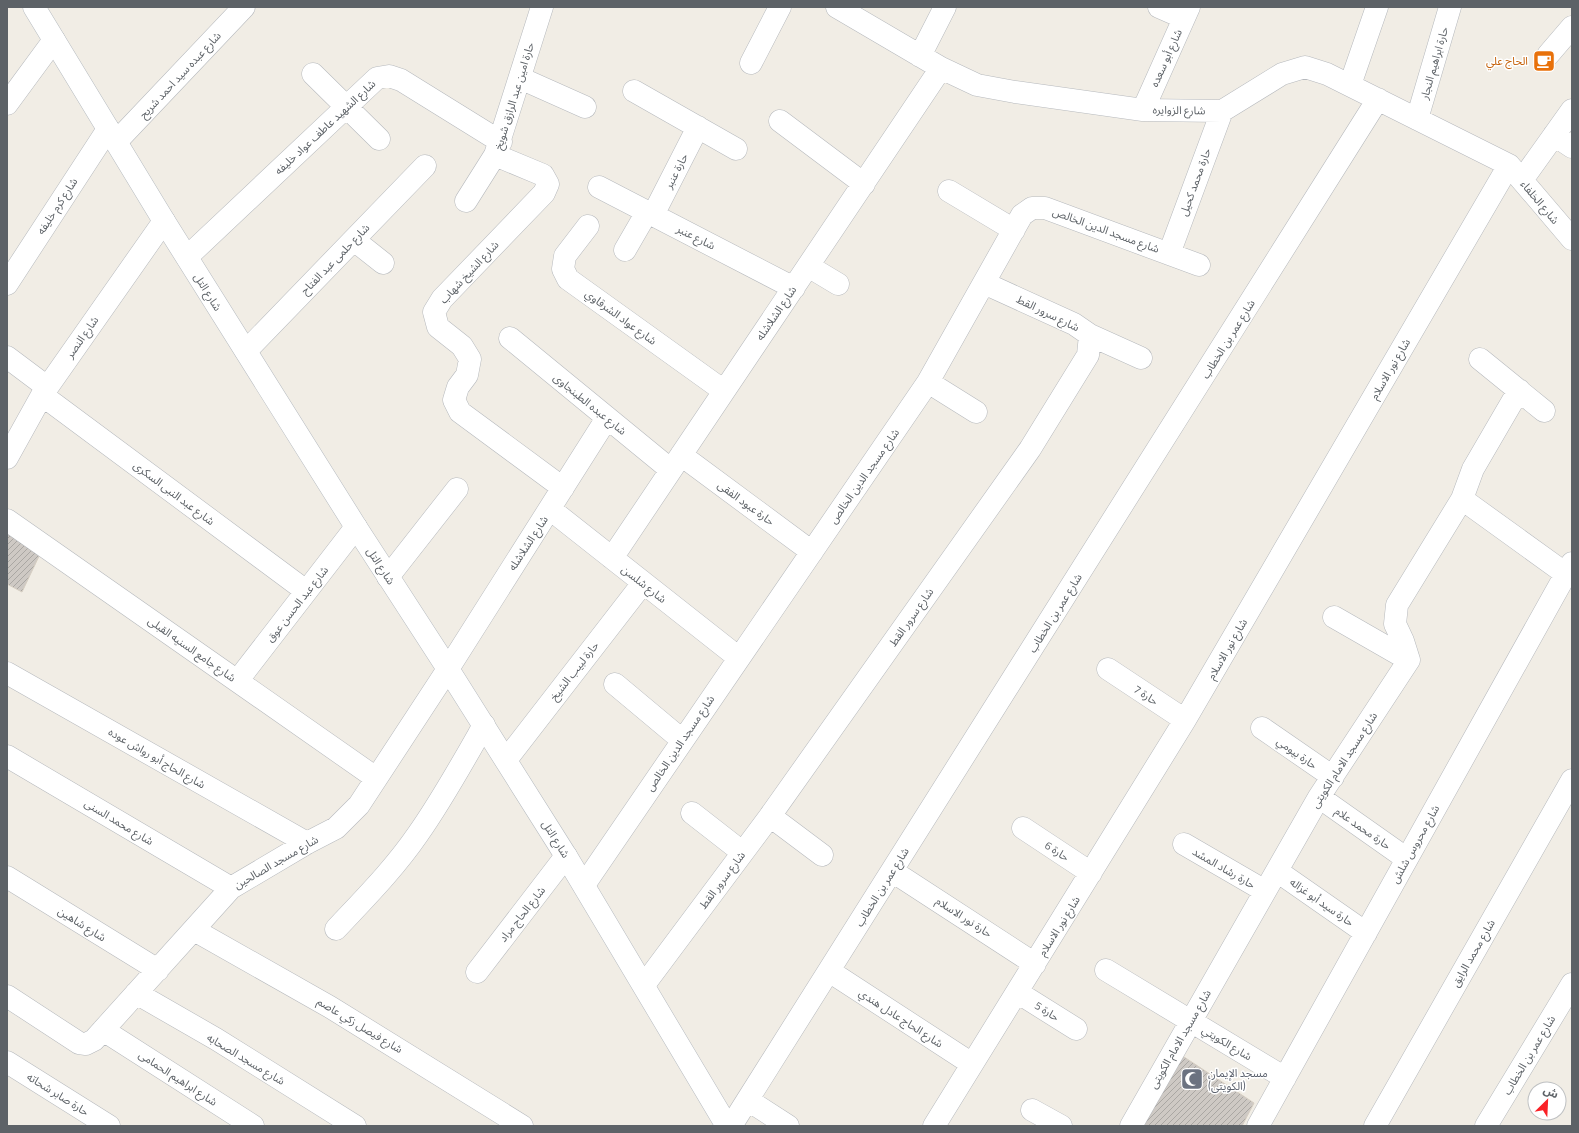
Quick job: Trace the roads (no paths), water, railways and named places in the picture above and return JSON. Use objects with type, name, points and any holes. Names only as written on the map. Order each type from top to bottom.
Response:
[{"type":"street","name":"شارع التل","points":[[34,7],[164,221],[356,528],[448,668],[584,885],[727,1126]]},
{"type":"street","name":"شارع عبده سيد احمد شريح","points":[[112,135],[244,7]]},
{"type":"street","name":"حارة امين عبد الرازق شويخ","points":[[466,201],[498,148],[542,7]]},
{"type":"street","points":[[751,63],[780,7]]},
{"type":"street","name":"شارع الزوايره","points":[[837,7],[941,68],[977,85],[1015,92],[1143,110],[1222,111],[1282,74],[1305,67],[1327,74],[1350,85],[1417,119],[1515,173]]},
{"type":"street","points":[[920,56],[945,7]]},
{"type":"street","points":[[1159,7],[1186,13]]},
{"type":"street","points":[[1350,85],[1377,7]]},
{"type":"street","name":"حارة ابراهيم النجار","points":[[1417,119],[1450,7]]},
{"type":"street","name":"شارع أبو سعده","points":[[1143,110],[1186,13]]},
{"type":"street","points":[[1548,55],[1572,28]]},
{"type":"street","points":[[7,104],[54,40]]},
{"type":"street","name":"شارع الشلاشله","points":[[612,558],[941,68]]},
{"type":"street","points":[[313,74],[378,140]]},
{"type":"street","name":"شارع الشهيد عاطف عواد خليفه","points":[[187,258],[377,78],[389,76],[401,80],[498,148]]},
{"type":"street","points":[[520,78],[585,107]]},
{"type":"street","points":[[634,91],[736,149]]},
{"type":"street","name":"شارع عمر بن الخطاب","points":[[731,1126],[1378,100]]},
{"type":"street","name":"شارع نور الاسلام","points":[[934,1126],[1185,720],[1515,173],[1554,135],[1572,110]]},
{"type":"street","name":"حارة محمد كحيل","points":[[1169,254],[1222,111]]},
{"type":"street","points":[[780,121],[864,184]]},
{"type":"street","name":"حارة عنبر","points":[[625,250],[650,214],[698,127]]},
{"type":"street","name":"شارع كرم خليفه","points":[[7,284],[112,135]]},
{"type":"street","points":[[1554,135],[1572,147]]},
{"type":"street","name":"شارع الشيخ شهاب","points":[[498,148],[543,175],[548,184],[544,193],[442,299],[434,312],[438,327],[462,346],[470,359],[467,375],[458,387],[454,400],[460,412],[563,488]]},
{"type":"street","name":"شارع حلمى عبد الفتاح","points":[[246,352],[425,166]]},
{"type":"street","name":"شارع الخلفاء","points":[[1515,173],[1572,240]]},
{"type":"street","name":"شارع عنبر","points":[[599,187],[794,288]]},
{"type":"street","points":[[949,191],[1014,230]]},
{"type":"street","name":"شارع مسجد الدين الخالص","points":[[584,885],[928,382],[1022,215],[1032,208],[1045,208],[1199,265]]},
{"type":"street","name":"شارع النصر","points":[[7,458],[45,391],[164,221]]},
{"type":"street","name":"شارع عواد الشرقاوي","points":[[588,226],[564,256],[563,268],[568,279],[724,391]]},
{"type":"street","points":[[354,240],[383,263]]},
{"type":"street","points":[[808,266],[838,284]]},
{"type":"street","name":"شارع سرور القط","points":[[644,985],[770,816],[1030,450],[1088,355],[1090,335],[1074,324],[984,283]]},
{"type":"street","points":[[1090,335],[1141,358]]},
{"type":"street","name":"شارع عبده الطبنجاوى","points":[[510,338],[607,418],[676,463]]},
{"type":"street","name":"شارع عبد النبى السكرى","points":[[7,358],[45,391],[306,591]]},
{"type":"street","points":[[1480,359],[1544,411]]},
{"type":"street","points":[[928,382],[976,412]]},
{"type":"street","points":[[1409,660],[1403,641],[1395,624],[1397,604],[1462,499],[1473,469],[1519,390]]},
{"type":"street","name":"شارع الشلاشله","points":[[448,668],[607,418]]},
{"type":"street","name":"حارة عبود الفقى","points":[[676,463],[812,552]]},
{"type":"street","points":[[388,577],[456,489]]},
{"type":"street","points":[[1462,499],[1569,568]]},
{"type":"street","name":"شارع شلسن","points":[[550,509],[739,658]]},
{"type":"street","name":"شارع جامع السنيه القبلى","points":[[7,520],[238,680],[376,778]]},
{"type":"street","name":"شارع عبد الحسن عوق","points":[[238,680],[356,528]]},
{"type":"street","name":"شارع محروس شلش","points":[[1265,1124],[1285,1078],[1569,568]]},
{"type":"street","name":"حارة لبيب الشيخ","points":[[506,760],[643,583]]},
{"type":"street","points":[[1334,617],[1409,660]]},
{"type":"street","name":"شارع مسجد الامام الكويتى","points":[[1130,1126],[1319,797],[1409,660]]},
{"type":"street","name":"شارع مسجد الصالحين","points":[[7,996],[79,1043],[86,1044],[94,1040],[231,888],[307,843],[336,828],[358,805],[448,668]]},
{"type":"street","name":"حارة 7","points":[[1108,669],[1185,720]]},
{"type":"street","name":"شارع الحاج أبو رواش عوده","points":[[7,673],[307,843]]},
{"type":"street","points":[[615,684],[682,740]]},
{"type":"street","points":[[336,928],[379,884],[418,835],[484,725]]},
{"type":"street","name":"حارة بيومي","points":[[1262,728],[1333,777]]},
{"type":"street","name":"شارع محمد السنى","points":[[7,756],[231,888]]},
{"type":"street","name":"شارع محمد الرايق","points":[[1375,1126],[1572,780]]},
{"type":"street","name":"حارة محمد علام","points":[[1319,797],[1407,859]]},
{"type":"street","points":[[692,814],[742,852]]},
{"type":"street","points":[[770,816],[822,854]]},
{"type":"street","name":"حارة 6","points":[[1023,828],[1091,873]]},
{"type":"street","name":"حارة رشاد المشد","points":[[1184,844],[1265,891]]},
{"type":"street","name":"شارع الحاج مراد","points":[[477,972],[566,856]]},
{"type":"street","name":"حارة نور الاسلام","points":[[892,871],[1035,964]]},
{"type":"street","name":"حارة سيد أبو غزاله","points":[[1277,871],[1366,932]]},
{"type":"street","name":"شارع شاهين","points":[[7,877],[158,970]]},
{"type":"street","name":"شارع فيصل زكي عاصم","points":[[194,930],[330,1007],[522,1126]]},
{"type":"street","name":"شارع الكويتي","points":[[1106,970],[1285,1078]]},
{"type":"street","name":"شارع الحاج عادل هندي","points":[[829,971],[972,1064]]},
{"type":"street","name":"شارع عمر بن الخطاب","points":[[1486,1126],[1572,984]]},
{"type":"street","name":"حارة 5","points":[[1017,992],[1076,1029]]},
{"type":"street","name":"شارع مسجد الصحابه","points":[[136,993],[216,1039],[355,1126]]},
{"type":"street","name":"شارع ابراهيم الحمامى","points":[[103,1030],[253,1126]]},
{"type":"street","name":"حارة صابر شحاته","points":[[7,1062],[109,1126]]},
{"type":"street","points":[[748,1100],[788,1126]]},
{"type":"street","points":[[1032,1110],[1062,1126]]},
{"type":"place","name":"الحاج علي","points":[[1544,61]]},
{"type":"place","name":"مسجد الإيمان (الكويتى)","points":[[1192,1079]]}]
